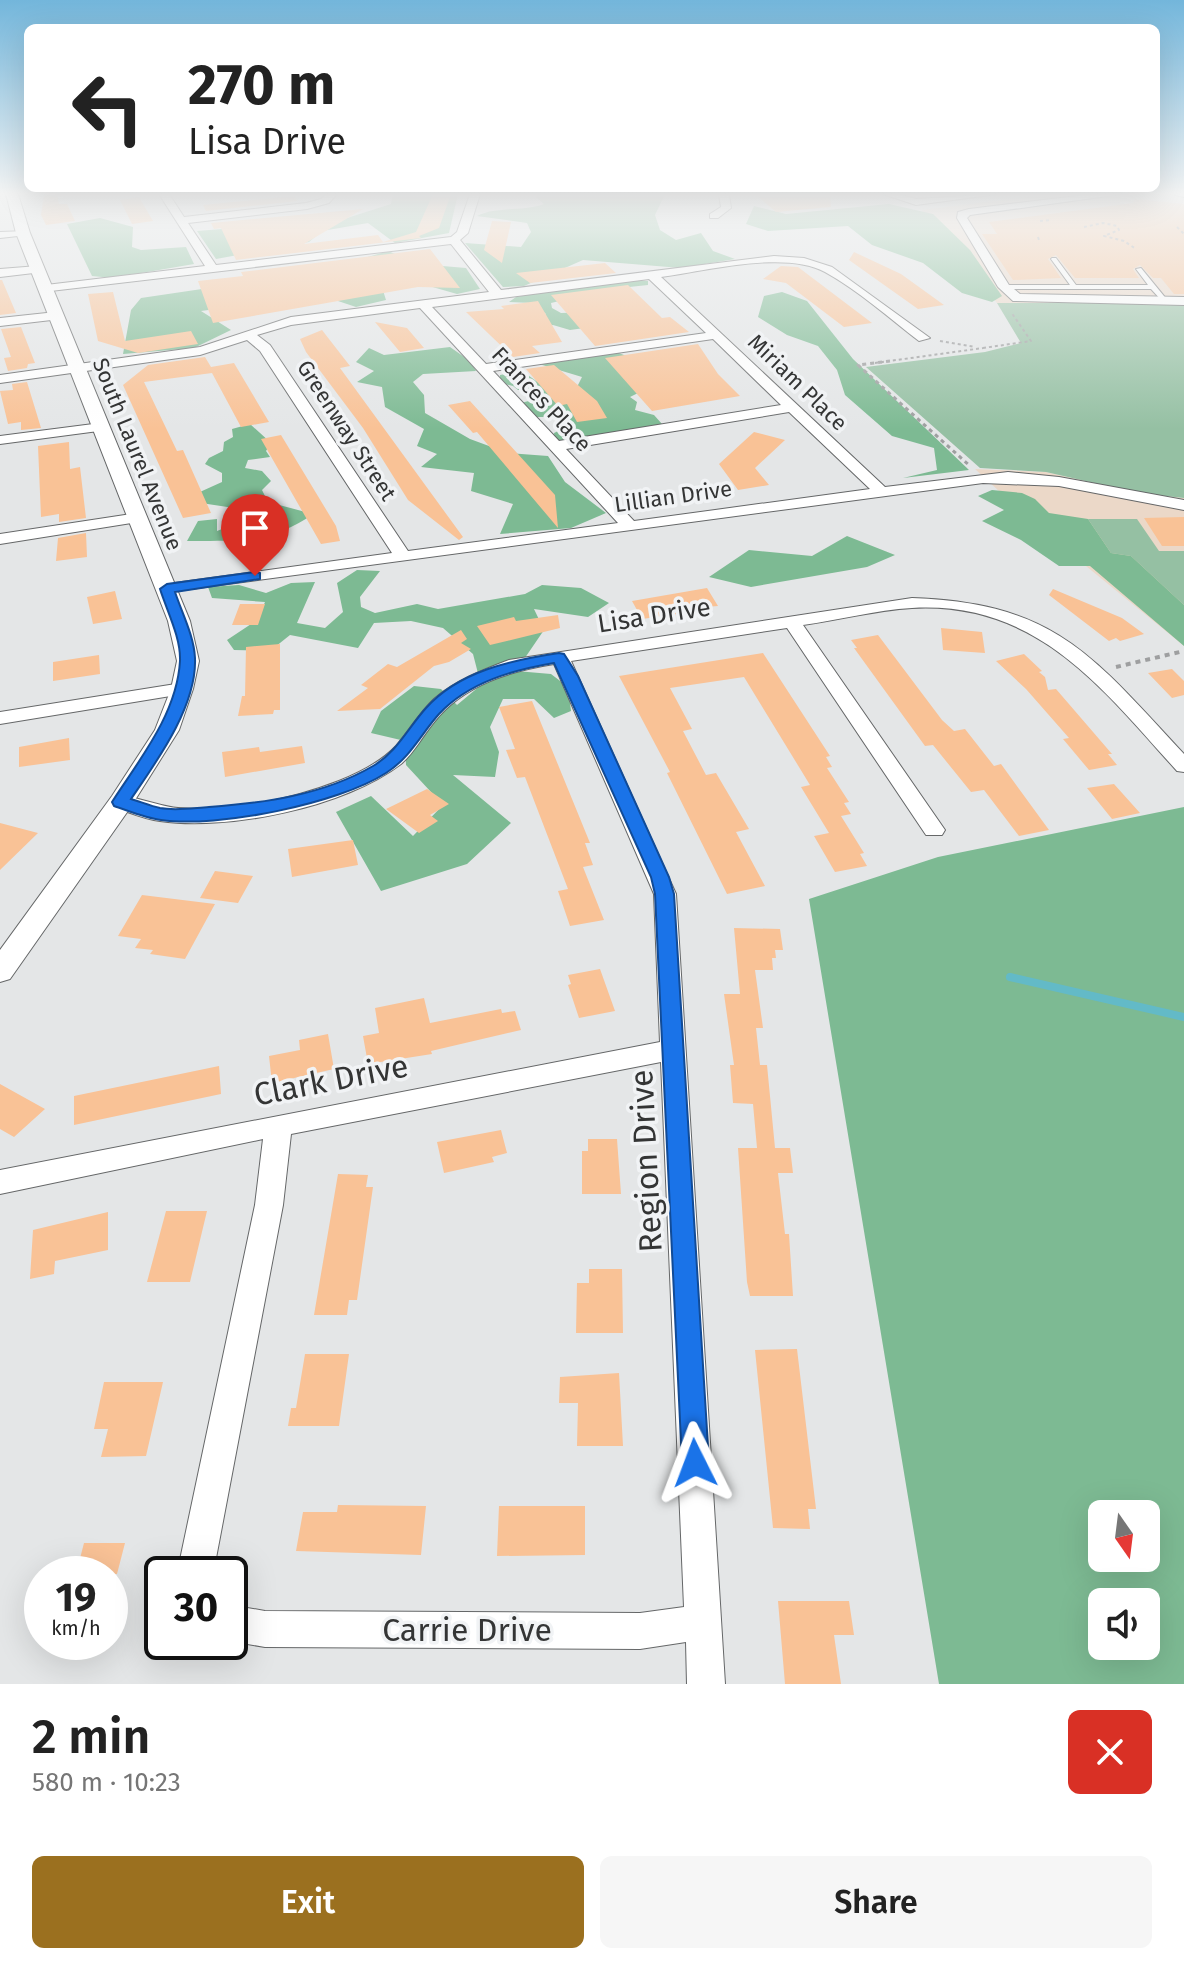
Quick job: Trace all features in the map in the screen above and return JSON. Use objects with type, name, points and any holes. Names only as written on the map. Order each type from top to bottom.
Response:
[{"type":"street","points":[[0,273],[42,279],[152,273]]},
{"type":"street","name":"South Laurel Avenue","points":[[0,971],[160,742],[182,689],[188,661],[167,589],[39,273]]},
{"type":"street","points":[[480,273],[497,294]]},
{"type":"street","points":[[0,379],[200,351],[267,326],[291,321],[663,273]]},
{"type":"street","points":[[834,273],[924,338]]},
{"type":"street","points":[[996,273],[1010,295],[1028,300],[1184,301]]},
{"type":"street","name":"Miriam Place","points":[[651,274],[880,490]]},
{"type":"street","name":"Frances Place","points":[[423,304],[628,524]]},
{"type":"street","points":[[0,322],[56,316]]},
{"type":"street","name":"Greenway Street","points":[[249,335],[273,359],[402,555]]},
{"type":"street","points":[[484,368],[716,335]]},
{"type":"street","points":[[556,446],[793,407]]},
{"type":"street","points":[[0,440],[101,427]]},
{"type":"street","name":"Lillian Drive","points":[[167,589],[880,490],[1017,476],[1184,505]]},
{"type":"street","points":[[0,539],[138,518]]},
{"type":"street","name":"Lisa Drive","points":[[121,802],[160,814],[202,814],[279,805],[334,791],[369,776],[394,759],[432,712],[464,686],[516,664],[904,603],[971,606],[1037,626],[1061,640],[1184,766]]},
{"type":"street","points":[[791,621],[934,830]]},
{"type":"street","name":"Region Drive","points":[[559,657],[665,894],[706,1684]]},
{"type":"street","points":[[0,718],[182,689]]},
{"type":"street","name":"Clark Drive","points":[[0,1182],[675,1049]]},
{"type":"street","points":[[199,1556],[269,1205],[278,1125]]},
{"type":"street","name":"Carrie Drive","points":[[248,1626],[265,1629],[640,1631],[703,1622]]},
{"type":"lane","points":[[1064,273],[1074,287]]},
{"type":"lane","points":[[1142,273],[1165,301]]},
{"type":"lane","points":[[1004,287],[1153,287]]},
{"type":"path","points":[[976,471],[858,365],[1031,341],[1011,313]]},
{"type":"path","points":[[924,338],[983,348]]},
{"type":"path","points":[[1094,672],[1184,651]]},
{"type":"shaded area","points":[[972,273],[1184,273],[1184,303],[997,303]]},
{"type":"shaded area","points":[[975,469],[1046,472],[1138,493],[1184,498],[1184,646],[1037,526]]},
{"type":"green space","points":[[90,273],[144,273],[112,278],[92,276]]},
{"type":"green space","points":[[313,273],[469,273],[480,289],[457,294],[415,282],[380,281],[386,300],[356,307],[320,295],[201,311],[231,330],[194,348],[123,354],[131,310],[141,298]]},
{"type":"green space","points":[[491,273],[554,273],[524,286],[503,287]]},
{"type":"green space","points":[[935,273],[986,273],[1002,296],[992,302],[962,293]]},
{"type":"green space","points":[[630,280],[648,281],[648,285],[610,289],[551,303],[552,308],[561,313],[591,312],[613,324],[570,330],[553,325],[528,330],[546,314],[532,303],[509,302],[516,297]]},
{"type":"green space","points":[[782,292],[807,301],[853,359],[969,470],[903,478],[937,470],[934,448],[892,436],[845,395],[837,370],[818,346],[787,335],[758,317],[764,296]]},
{"type":"green space","points":[[997,303],[1184,303],[1184,498],[1138,493],[1046,472],[980,468],[866,367],[985,352],[1021,343]]},
{"type":"green space","points":[[450,347],[470,361],[476,371],[423,374],[413,382],[424,395],[425,413],[470,439],[508,453],[548,456],[565,482],[606,513],[571,528],[500,534],[513,504],[471,491],[474,473],[421,467],[437,454],[417,446],[424,429],[385,407],[382,387],[357,382],[374,371],[356,362],[369,348],[384,355]]},
{"type":"green space","points":[[619,353],[653,367],[646,389],[630,397],[637,402],[635,410],[654,415],[662,424],[618,434],[555,441],[554,433],[569,426],[555,417],[533,417],[521,403],[544,397],[536,390],[518,390],[500,383],[500,375],[522,371],[549,390],[578,385],[582,377],[539,364]]},
{"type":"green space","points":[[250,424],[271,443],[266,451],[270,457],[248,460],[245,468],[262,471],[271,481],[262,490],[268,502],[313,514],[268,535],[237,540],[187,541],[198,521],[217,519],[217,531],[245,520],[234,508],[201,503],[191,496],[222,482],[222,473],[205,464],[209,458],[223,451],[224,442],[233,437],[232,429]]},
{"type":"green space","points":[[992,490],[1022,493],[1035,499],[1049,513],[1088,519],[1111,553],[1131,556],[1184,605],[1184,646],[1090,566],[1059,566],[1021,540],[982,521],[1004,510],[978,496]]},
{"type":"green space","points":[[1088,519],[1137,519],[1159,551],[1184,551],[1184,605],[1131,556],[1111,553]]},
{"type":"green space","points":[[847,536],[895,555],[867,567],[751,587],[709,577],[749,550],[812,556]]},
{"type":"green space","points":[[357,570],[380,571],[360,597],[361,607],[375,613],[417,604],[438,609],[525,594],[542,585],[581,588],[609,603],[588,617],[534,609],[544,630],[516,671],[551,674],[568,687],[571,711],[554,718],[534,699],[503,699],[490,727],[499,752],[495,777],[453,775],[511,823],[467,864],[381,891],[336,812],[371,796],[413,836],[443,805],[406,765],[405,741],[371,733],[381,711],[414,686],[441,689],[457,705],[481,685],[473,654],[443,628],[411,621],[374,623],[358,648],[290,635],[270,651],[234,650],[227,640],[257,620],[265,602],[212,598],[208,587],[239,585],[266,593],[291,583],[315,582],[297,623],[325,628],[343,612],[337,583]]},
{"type":"green space","points":[[1184,807],[1184,1684],[939,1684],[809,899],[938,857]]},
{"type":"building","points":[[241,273],[448,273],[460,288],[418,287],[213,323],[198,281],[243,276]]},
{"type":"building","points":[[516,273],[616,273],[616,273],[530,283]]},
{"type":"building","points":[[772,273],[805,273],[872,323],[844,327],[786,283],[763,279]]},
{"type":"building","points":[[867,273],[898,273],[944,305],[918,309]]},
{"type":"building","points":[[1008,273],[1057,273],[1061,278],[1013,280]]},
{"type":"building","points":[[1071,273],[1135,273],[1139,278],[1075,278]]},
{"type":"building","points":[[1148,273],[1184,273],[1184,294],[1174,294],[1161,278],[1153,278]]},
{"type":"building","points":[[2,280],[16,313],[0,315]]},
{"type":"building","points":[[628,285],[662,318],[670,317],[689,332],[595,346],[551,295]]},
{"type":"building","points":[[113,292],[125,341],[191,331],[198,344],[138,353],[98,341],[88,294]]},
{"type":"building","points":[[538,301],[562,342],[532,346],[540,353],[513,357],[466,312],[504,309],[501,306]]},
{"type":"building","points":[[375,322],[407,328],[424,348],[400,352]]},
{"type":"building","points":[[21,327],[35,363],[28,364],[27,368],[8,371],[4,358],[11,357],[1,329]]},
{"type":"building","points":[[322,330],[350,366],[340,368],[463,537],[459,540],[408,500],[363,428],[306,352],[300,339]]},
{"type":"building","points":[[698,344],[718,374],[740,396],[652,411],[605,358]]},
{"type":"building","points":[[205,357],[211,367],[234,363],[269,422],[241,427],[212,373],[144,382],[177,451],[183,450],[211,513],[183,518],[123,385],[148,365]]},
{"type":"building","points":[[554,365],[597,401],[607,418],[577,422],[567,404],[558,406],[526,369]]},
{"type":"building","points":[[27,382],[41,428],[21,430],[21,422],[8,424],[0,391],[13,390],[12,384]]},
{"type":"building","points":[[470,401],[555,495],[558,528],[477,432],[473,433],[448,405]]},
{"type":"building","points":[[754,432],[785,440],[755,468],[769,485],[738,490],[719,464]]},
{"type":"building","points":[[281,435],[336,526],[340,541],[321,544],[261,439]]},
{"type":"building","points":[[69,442],[70,469],[80,467],[86,518],[59,522],[59,514],[41,517],[38,446]]},
{"type":"building","points":[[1184,517],[1184,546],[1162,546],[1144,518]]},
{"type":"building","points":[[86,533],[87,557],[56,561],[58,538]]},
{"type":"building","points":[[707,588],[718,606],[705,607],[706,610],[642,619],[632,601]]},
{"type":"building","points":[[1053,589],[1122,618],[1144,634],[1109,641],[1049,595]]},
{"type":"building","points":[[115,591],[122,619],[93,624],[87,597]]},
{"type":"building","points":[[240,604],[265,604],[258,625],[232,625]]},
{"type":"building","points":[[558,615],[560,628],[490,645],[477,626],[514,617],[516,621]]},
{"type":"building","points":[[941,628],[982,632],[985,653],[943,650]]},
{"type":"building","points":[[461,630],[467,639],[461,643],[471,649],[449,662],[434,666],[380,709],[337,711],[368,688],[361,685],[388,664],[397,667]]},
{"type":"building","points":[[878,635],[942,720],[954,731],[965,729],[994,766],[1001,764],[1049,830],[1019,836],[984,790],[971,792],[933,745],[925,746],[851,640]]},
{"type":"building","points":[[280,644],[280,710],[274,710],[273,714],[238,716],[242,696],[245,696],[246,647]]},
{"type":"building","points":[[763,653],[830,756],[826,757],[832,767],[827,768],[849,802],[844,803],[851,814],[841,816],[864,853],[860,854],[867,866],[835,872],[814,836],[829,833],[801,787],[810,785],[744,677],[670,688],[692,729],[683,731],[706,775],[716,773],[749,829],[736,832],[765,886],[727,894],[667,773],[670,772],[619,676]]},
{"type":"building","points":[[1024,654],[1042,671],[1039,672],[1045,677],[1048,690],[1056,689],[1112,754],[1108,754],[1117,765],[1089,770],[1063,739],[1069,738],[1026,689],[996,661]]},
{"type":"building","points":[[99,655],[100,674],[53,681],[53,662]]},
{"type":"building","points":[[1172,669],[1184,681],[1184,695],[1172,698],[1148,673]]},
{"type":"building","points":[[532,701],[590,843],[585,843],[593,865],[583,867],[604,920],[570,926],[558,891],[568,889],[525,777],[517,778],[506,750],[515,749],[499,707]]},
{"type":"building","points":[[69,738],[70,760],[19,767],[19,747]]},
{"type":"building","points":[[302,746],[305,763],[225,777],[222,752],[259,747],[260,752]]},
{"type":"building","points":[[1114,784],[1140,813],[1112,819],[1087,788]]},
{"type":"building","points":[[427,789],[449,804],[430,815],[438,821],[419,833],[386,809]]},
{"type":"building","points":[[0,823],[38,833],[0,870]]},
{"type":"building","points":[[353,840],[358,865],[292,877],[288,849]]},
{"type":"building","points":[[215,871],[253,876],[238,903],[200,898]]},
{"type":"building","points":[[142,895],[215,904],[185,959],[150,954],[153,950],[135,948],[141,939],[118,936]]},
{"type":"building","points":[[734,928],[780,929],[783,950],[775,950],[773,970],[755,970],[763,1028],[756,1028],[760,1065],[767,1065],[775,1148],[790,1148],[793,1173],[778,1173],[785,1234],[789,1234],[793,1296],[750,1296],[747,1282],[738,1148],[757,1148],[753,1104],[733,1103],[730,1065],[734,1065],[724,994],[740,994]]},
{"type":"building","points":[[600,969],[615,1011],[579,1018],[568,985],[571,984],[568,975]]},
{"type":"building","points":[[424,998],[430,1023],[501,1009],[502,1013],[515,1011],[521,1030],[431,1051],[432,1054],[368,1064],[363,1036],[379,1033],[375,1008]]},
{"type":"building","points":[[328,1034],[334,1069],[272,1083],[269,1056],[300,1050],[299,1040]]},
{"type":"building","points":[[219,1066],[221,1094],[74,1125],[74,1096]]},
{"type":"building","points":[[0,1084],[45,1109],[14,1137],[0,1129]]},
{"type":"building","points":[[501,1130],[507,1153],[492,1157],[494,1162],[444,1173],[437,1142]]},
{"type":"building","points":[[588,1139],[617,1139],[621,1194],[582,1194],[582,1151],[588,1151]]},
{"type":"building","points":[[338,1174],[368,1175],[366,1187],[373,1187],[357,1300],[349,1300],[347,1315],[314,1315]]},
{"type":"building","points":[[166,1211],[207,1211],[190,1282],[147,1282]]},
{"type":"building","points":[[108,1212],[108,1250],[55,1261],[54,1274],[30,1279],[33,1230]]},
{"type":"building","points":[[589,1269],[622,1269],[623,1333],[576,1333],[577,1283],[589,1283]]},
{"type":"building","points":[[797,1349],[816,1509],[808,1509],[810,1529],[773,1528],[755,1350]]},
{"type":"building","points":[[305,1354],[349,1354],[339,1426],[288,1426],[291,1408],[296,1408]]},
{"type":"building","points":[[619,1373],[623,1446],[577,1446],[578,1403],[559,1403],[560,1377]]},
{"type":"building","points":[[104,1382],[163,1382],[146,1456],[101,1457],[108,1429],[94,1429]]},
{"type":"building","points":[[338,1505],[426,1506],[421,1555],[296,1551],[303,1512],[337,1512]]},
{"type":"building","points":[[499,1506],[585,1506],[585,1555],[497,1556]]},
{"type":"building","points":[[84,1543],[125,1543],[122,1556],[81,1556]]},
{"type":"building","points":[[778,1601],[849,1601],[854,1635],[834,1635],[841,1684],[785,1684]]},
{"type":"waterway","points":[[1010,977],[1184,1017]]},
{"type":"route","points":[[255,576],[167,589],[186,646],[188,661],[182,689],[167,730],[121,802],[160,814],[176,815],[246,810],[306,799],[334,791],[381,769],[409,744],[423,722],[448,696],[492,672],[516,664],[559,657],[570,676],[665,894],[695,1463]]}]
